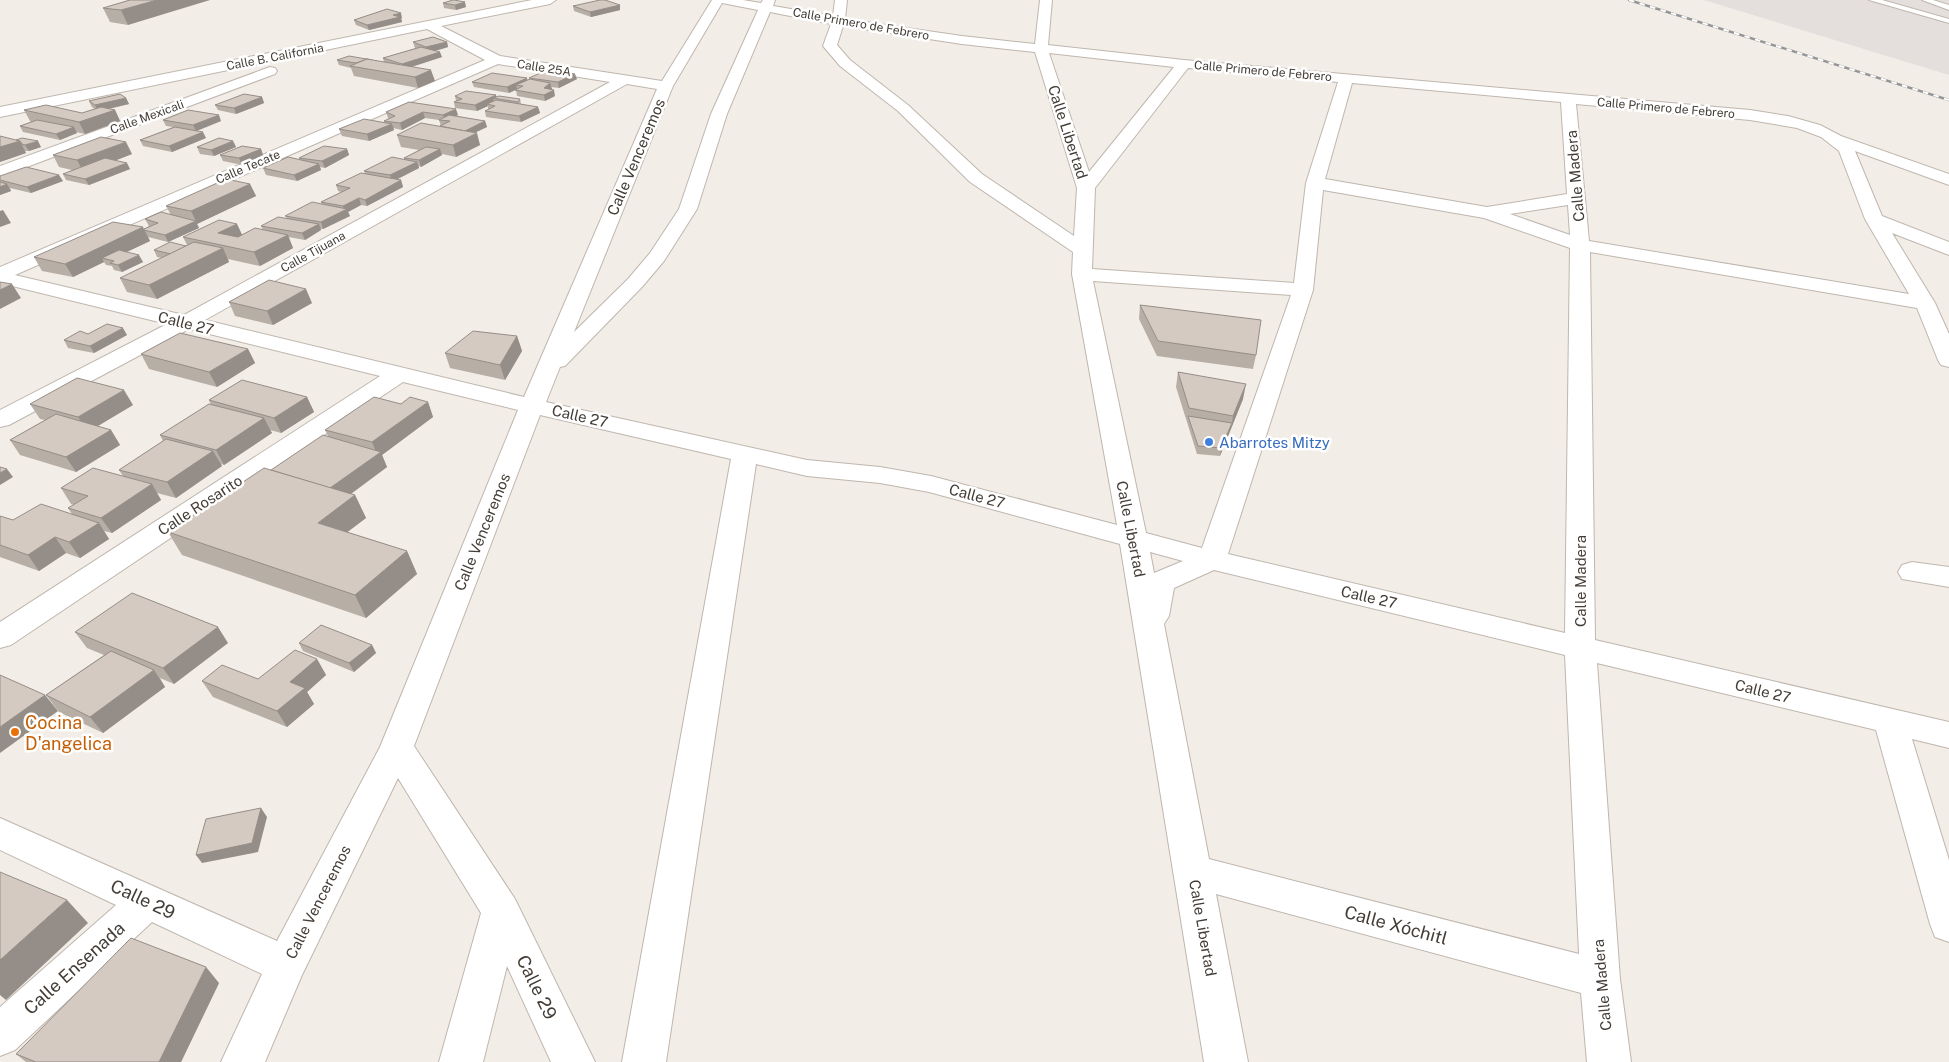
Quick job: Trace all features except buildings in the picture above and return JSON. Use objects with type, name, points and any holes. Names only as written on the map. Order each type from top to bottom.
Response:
[{"type":"street","name":"Calle B. California","points":[[0,112],[351,41],[437,29],[550,0]]},
{"type":"street","name":"Calle Venceremos","points":[[243,1062],[286,965],[397,747],[532,406],[666,86],[718,0]]},
{"type":"street","name":"Calle Primero de Febrero","points":[[723,0],[768,4],[838,22],[908,33],[1041,49],[1750,116],[1804,126],[1949,180]]},
{"type":"street","points":[[841,0],[838,22],[833,30],[830,46],[845,63],[903,108],[976,178],[1082,262],[1304,290]]},
{"type":"street","name":"Calle Libertad","points":[[1046,0],[1041,49],[1086,188],[1082,262],[1151,633],[1226,1062]]},
{"type":"street","points":[[548,370],[635,283],[657,258],[688,209],[720,114],[768,4]]},
{"type":"street","name":"Calle 25A","points":[[437,29],[496,60],[666,86]]},
{"type":"street","name":"Calle Mexicali","points":[[295,62],[437,29]]},
{"type":"street","name":"Calle Mexicali","points":[[0,172],[351,41]]},
{"type":"street","name":"Calle Tecate","points":[[0,276],[496,60]]},
{"type":"street","points":[[1086,188],[1184,64]]},
{"type":"street","points":[[1151,633],[1160,582],[1212,560],[1304,290],[1315,183],[1346,78]]},
{"type":"street","name":"Calle Tijuana","points":[[0,420],[185,323],[624,80]]},
{"type":"street","name":"Calle Madera","points":[[1568,99],[1580,245],[1580,646],[1600,979],[1609,1062]]},
{"type":"street","points":[[1839,140],[1846,149],[1874,219],[1943,335],[1949,360]]},
{"type":"street","points":[[1315,183],[1488,213],[1580,245],[1925,303]]},
{"type":"street","points":[[1488,213],[1576,198]]},
{"type":"street","points":[[1874,219],[1949,249]]},
{"type":"street","name":"Calle 27","points":[[0,276],[185,323],[532,406],[807,468],[880,475],[931,484],[1212,560],[1949,735]]},
{"type":"street","name":"Calle Rosarito","points":[[0,637],[399,374]]},
{"type":"street","points":[[644,1062],[745,454]]},
{"type":"street","points":[[1912,572],[1949,577]]},
{"type":"street","points":[[1890,722],[1949,924]]},
{"type":"street","name":"Calle 29","points":[[397,747],[501,911],[573,1062]]},
{"type":"street","name":"Calle 29","points":[[0,833],[286,965]]},
{"type":"street","name":"Calle Xóchitl","points":[[1193,871],[1600,979]]},
{"type":"street","name":"Calle Ensenada","points":[[0,1035],[148,901]]},
{"type":"street","points":[[461,1062],[501,911]]},
{"type":"lane","points":[[1873,0],[1949,20]]},
{"type":"lane","points":[[1926,0],[1949,8]]},
{"type":"shaded area","points":[[1704,0],[1949,0],[1949,75]]},
{"type":"railway","points":[[1629,0],[1949,100]]},
{"type":"place","name":"Abarrotes Mitzy","points":[[1209,442]]},
{"type":"place","name":"Cocina D'angelica","points":[[15,732]]}]
